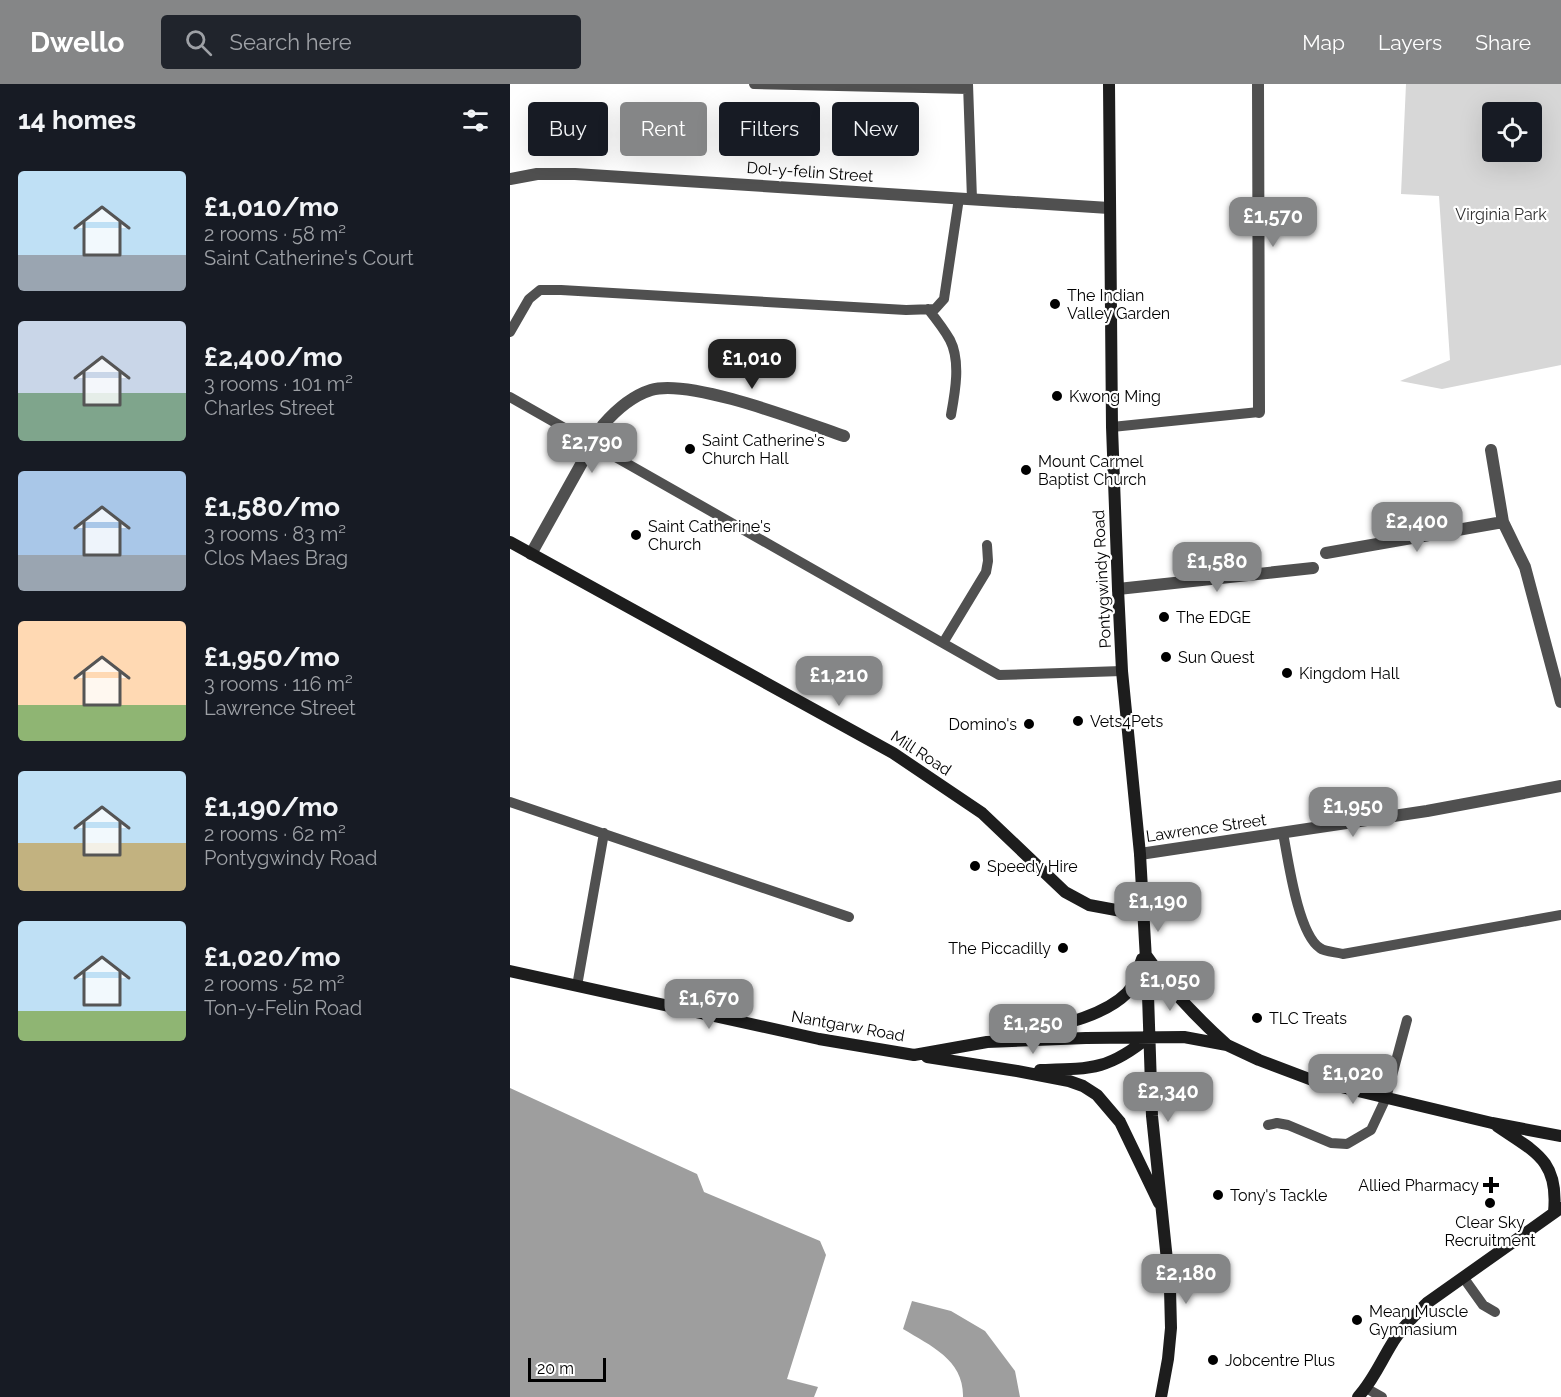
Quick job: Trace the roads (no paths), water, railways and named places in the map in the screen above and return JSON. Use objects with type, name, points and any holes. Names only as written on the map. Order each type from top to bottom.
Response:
[{"type":"main road","name":"Pontygwindy Road","points":[[1109,84],[1112,427],[1122,671],[1140,854],[1152,1116],[1170,1289],[1171,1328],[1161,1397]]},
{"type":"main road","name":"Mill Road","points":[[510,542],[893,753],[982,813],[1065,892],[1089,905],[1143,915]]},
{"type":"main road","points":[[987,1042],[1076,1020],[1115,1002],[1128,992],[1134,983],[1144,952]]},
{"type":"main road","points":[[1144,952],[1175,995],[1193,1014],[1227,1045],[1259,1060],[1312,1080],[1492,1123],[1561,1136]]},
{"type":"main road","name":"Nantgarw Road","points":[[510,971],[819,1039],[914,1055],[987,1042],[1150,1036],[1184,1037],[1227,1045]]},
{"type":"main road","points":[[1017,1071],[1090,1068],[1108,1064],[1129,1053],[1150,1036]]},
{"type":"main road","points":[[914,1055],[1017,1071],[1083,1086],[1102,1100],[1120,1122],[1163,1212]]},
{"type":"main road","points":[[1362,1392],[1394,1341],[1427,1303],[1557,1210],[1556,1191],[1551,1172],[1534,1151],[1492,1123]]},
{"type":"street","points":[[1258,84],[1258,412]]},
{"type":"street","name":"Dol-y-felin Street","points":[[510,179],[537,174],[575,174],[1109,208]]},
{"type":"street","points":[[531,554],[603,425],[616,410],[652,390],[672,388],[721,397],[844,436]]},
{"type":"street","points":[[1491,450],[1503,522],[1525,567],[1561,702]]},
{"type":"street","points":[[1326,553],[1503,522]]},
{"type":"street","points":[[1118,589],[1313,568]]},
{"type":"street","name":"Lawrence Street","points":[[1140,854],[1427,811],[1561,786]]},
{"type":"lane","points":[[754,84],[968,86],[972,199]]},
{"type":"lane","points":[[510,332],[529,299],[540,290],[906,310],[935,309],[944,299],[958,198]]},
{"type":"lane","points":[[928,309],[952,342],[955,356],[956,390],[951,415]]},
{"type":"lane","points":[[510,397],[999,675],[1122,671]]},
{"type":"lane","points":[[1112,427],[1258,412]]},
{"type":"lane","points":[[943,643],[986,572],[987,546]]},
{"type":"lane","points":[[510,802],[849,917]]},
{"type":"lane","points":[[577,986],[604,833]]},
{"type":"lane","points":[[1283,833],[1304,926],[1308,937],[1321,949],[1342,954],[1561,915]]},
{"type":"lane","points":[[1268,1125],[1278,1123],[1288,1125],[1331,1143],[1347,1144],[1371,1130],[1386,1098],[1407,1020]]},
{"type":"lane","points":[[1463,1277],[1483,1305],[1495,1312]]},
{"type":"lane","points":[[1362,1392],[1382,1397]]},
{"type":"place","name":"The Indian Valley Garden","points":[[1055,304]]},
{"type":"place","name":"Kwong Ming","points":[[1057,396]]},
{"type":"place","name":"Saint Catherine's Church Hall","points":[[690,449]]},
{"type":"place","name":"Mount Carmel Baptist Church","points":[[1026,470]]},
{"type":"place","name":"Saint Catherine's Church","points":[[636,535]]},
{"type":"place","name":"The EDGE","points":[[1164,617]]},
{"type":"place","name":"Sun Quest","points":[[1166,657]]},
{"type":"place","name":"Kingdom Hall","points":[[1287,673]]},
{"type":"place","name":"Vets4Pets","points":[[1078,721]]},
{"type":"place","name":"Domino's","points":[[1029,724]]},
{"type":"place","name":"Speedy Hire","points":[[975,866]]},
{"type":"place","name":"The Piccadilly","points":[[1063,948]]},
{"type":"place","name":"TLC Treats","points":[[1257,1018]]},
{"type":"place","name":"Allied Pharmacy","points":[[1491,1185]]},
{"type":"place","name":"Tony's Tackle","points":[[1218,1195]]},
{"type":"place","name":"Clear Sky Recruitment","points":[[1490,1203]]},
{"type":"place","name":"Mean Muscle Gymnasium","points":[[1357,1320]]},
{"type":"place","name":"Jobcentre Plus","points":[[1213,1360]]},
{"type":"park label","name":"Virginia Park","points":[[1501,214]]}]
